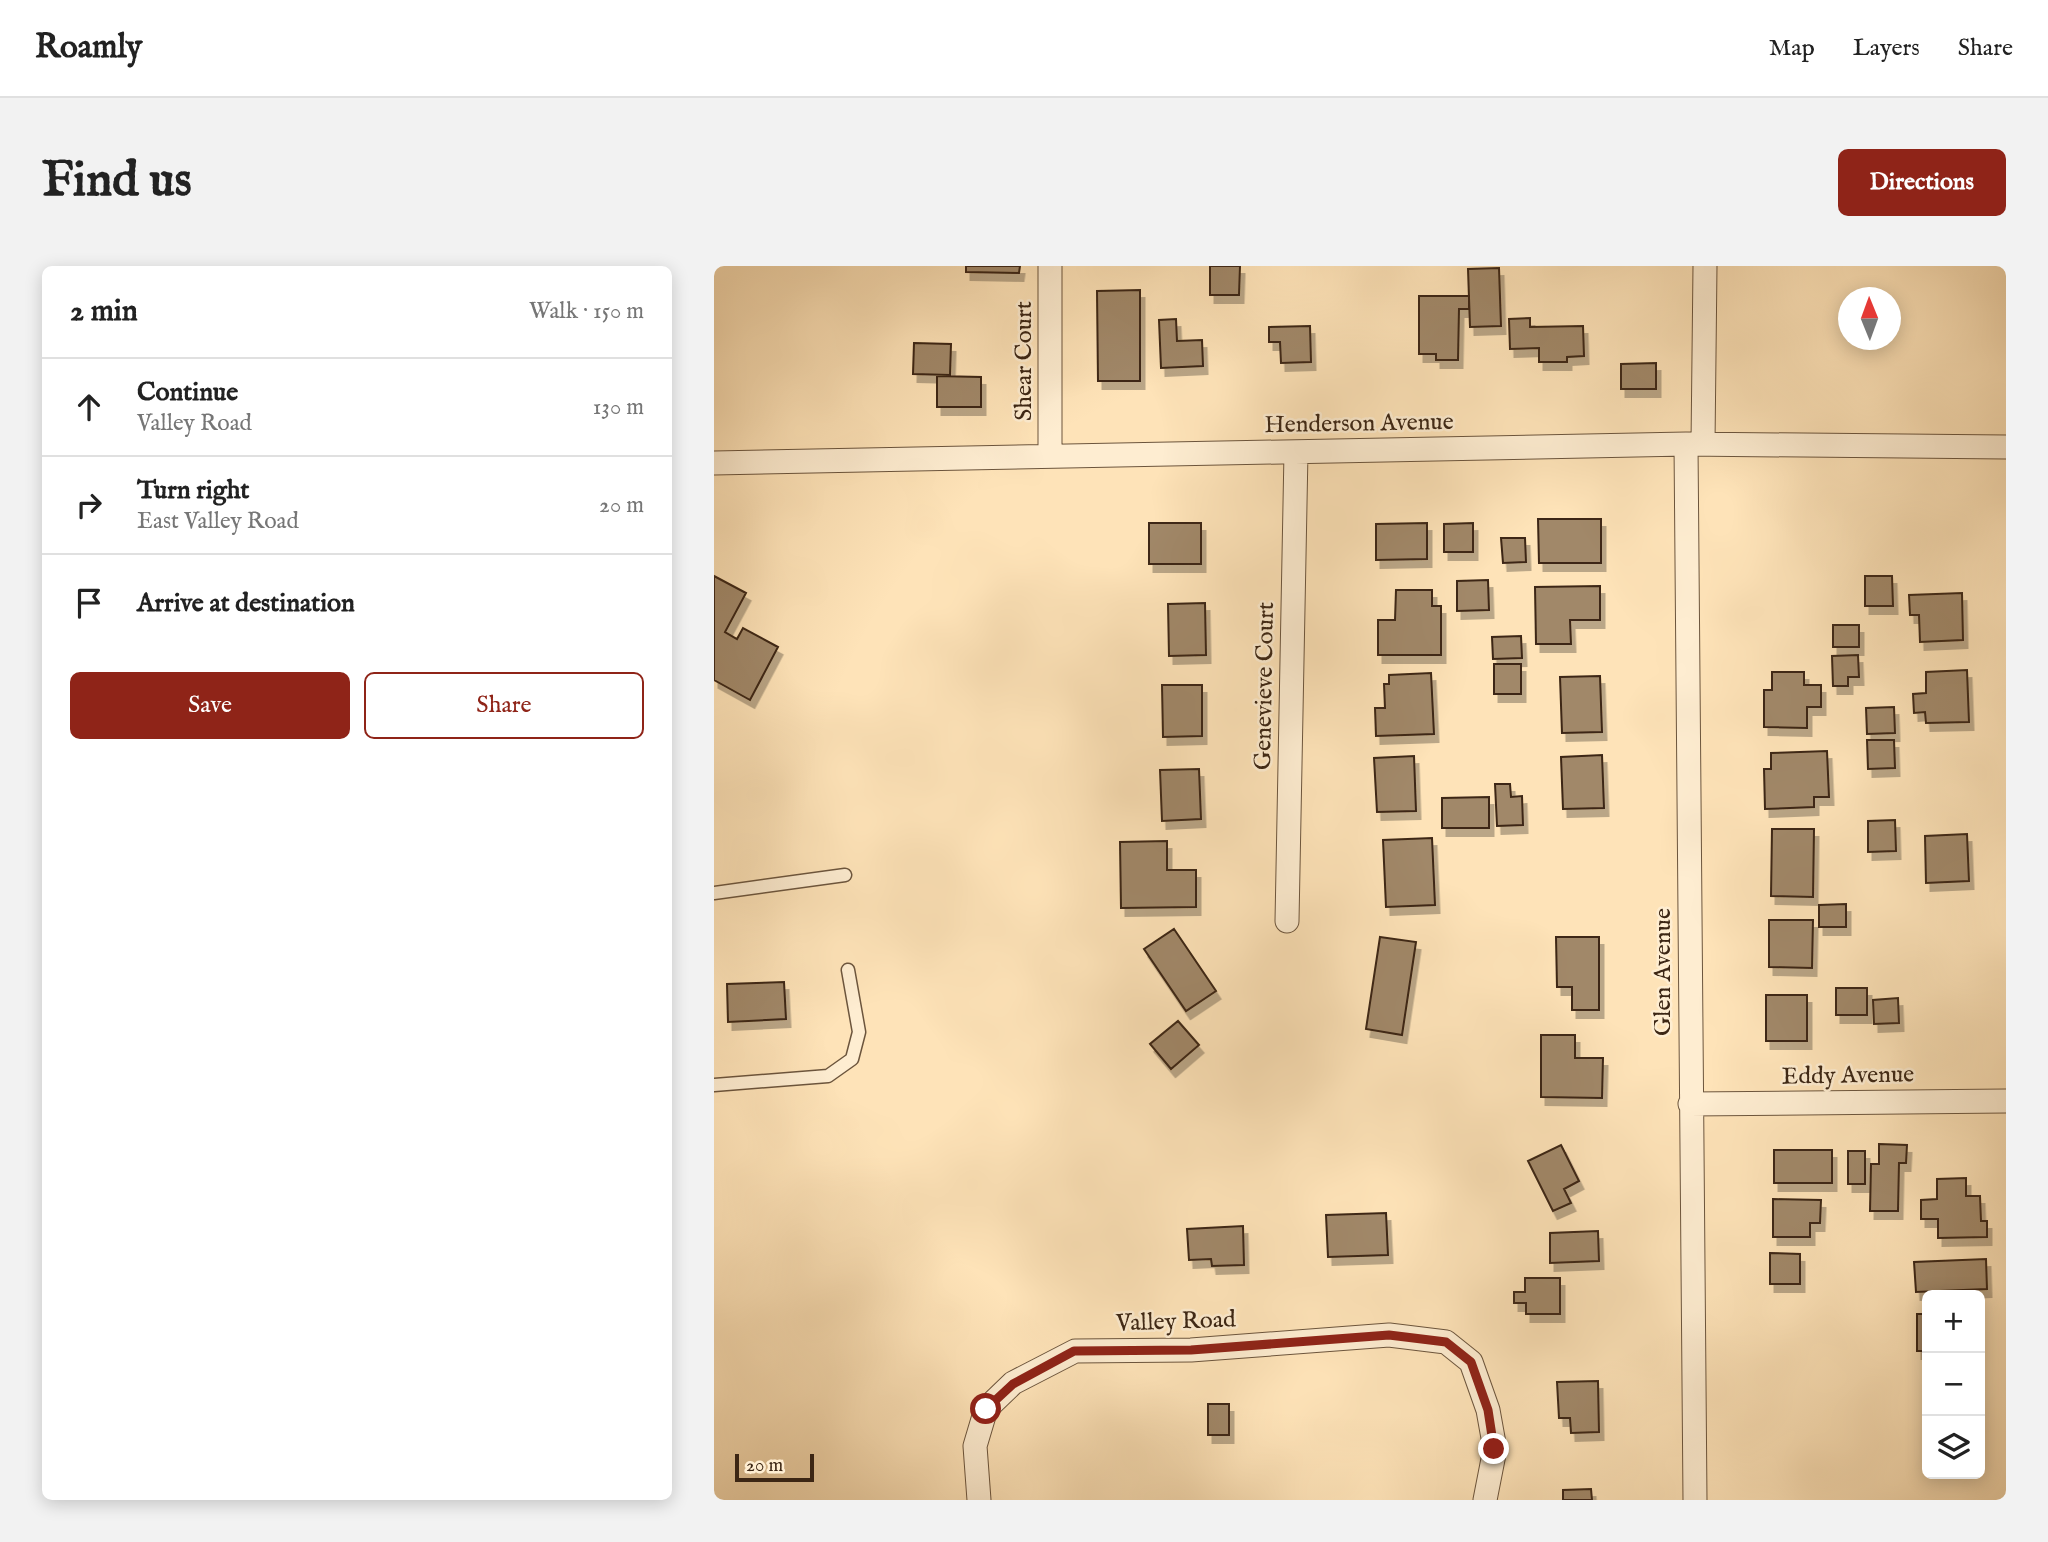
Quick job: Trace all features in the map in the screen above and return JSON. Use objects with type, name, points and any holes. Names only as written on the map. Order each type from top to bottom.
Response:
[{"type":"street","name":"Shear Court","points":[[1050,266],[1050,456]]},
{"type":"street","name":"Glen Avenue","points":[[1695,1500],[1690,1104],[1695,444],[1705,266]]},
{"type":"street","name":"Henderson Avenue","points":[[714,463],[1695,444],[2006,447]]},
{"type":"street","name":"Genevieve Court","points":[[1287,921],[1296,452]]},
{"type":"street","name":"Eddy Avenue","points":[[1690,1104],[2006,1101]]},
{"type":"street","name":"Valley Road","points":[[979,1500],[975,1446],[986,1409],[1013,1384],[1074,1351],[1191,1350],[1389,1335],[1446,1342],[1471,1362],[1488,1410],[1494,1449],[1485,1500]]},
{"type":"lane","points":[[714,893],[845,875]]},
{"type":"lane","points":[[714,1086],[828,1076],[852,1059],[859,1032],[848,970]]},
{"type":"building","points":[[966,266],[1020,266],[1019,273],[966,272]]},
{"type":"building","points":[[1210,266],[1240,266],[1239,295],[1210,295]]},
{"type":"building","points":[[1499,268],[1501,326],[1470,327],[1468,269]]},
{"type":"building","points":[[1140,290],[1140,381],[1098,381],[1097,291]]},
{"type":"building","points":[[1419,296],[1469,296],[1469,309],[1459,309],[1458,360],[1436,360],[1436,354],[1419,354]]},
{"type":"building","points":[[1530,318],[1530,327],[1583,326],[1584,356],[1567,357],[1567,362],[1539,362],[1539,348],[1510,349],[1509,319]]},
{"type":"building","points":[[1176,319],[1177,341],[1202,340],[1203,366],[1161,368],[1159,320]]},
{"type":"building","points":[[1310,326],[1311,362],[1281,363],[1280,342],[1269,342],[1269,327]]},
{"type":"building","points":[[914,343],[951,344],[950,375],[913,374]]},
{"type":"building","points":[[1656,363],[1656,389],[1621,389],[1621,364]]},
{"type":"building","points":[[937,376],[981,377],[981,407],[937,407]]},
{"type":"building","points":[[1538,519],[1601,519],[1601,563],[1539,563]]},
{"type":"building","points":[[1149,523],[1201,523],[1201,564],[1149,564]]},
{"type":"building","points":[[1427,523],[1427,559],[1376,560],[1376,524]]},
{"type":"building","points":[[1473,523],[1473,552],[1444,552],[1444,524]]},
{"type":"building","points":[[1501,538],[1525,538],[1526,562],[1503,563]]},
{"type":"building","points":[[714,576],[746,593],[725,632],[737,639],[743,628],[778,647],[750,700],[714,680]]},
{"type":"building","points":[[1865,576],[1892,576],[1893,606],[1865,606]]},
{"type":"building","points":[[1488,580],[1489,610],[1457,611],[1457,581]]},
{"type":"building","points":[[1600,586],[1600,620],[1570,620],[1571,644],[1536,644],[1535,587]]},
{"type":"building","points":[[1396,590],[1432,590],[1432,606],[1441,606],[1441,655],[1378,655],[1378,620],[1395,620]]},
{"type":"building","points":[[1962,593],[1963,640],[1920,642],[1919,615],[1910,615],[1909,595]]},
{"type":"building","points":[[1205,603],[1206,655],[1169,656],[1168,604]]},
{"type":"building","points":[[1833,625],[1859,625],[1859,647],[1833,647]]},
{"type":"building","points":[[1521,636],[1522,658],[1493,659],[1492,637]]},
{"type":"building","points":[[1858,655],[1859,677],[1848,677],[1848,686],[1833,686],[1832,656]]},
{"type":"building","points":[[1494,664],[1521,664],[1521,694],[1494,694]]},
{"type":"building","points":[[1967,670],[1969,722],[1926,723],[1925,712],[1914,713],[1913,694],[1926,693],[1926,672]]},
{"type":"building","points":[[1772,672],[1804,672],[1804,685],[1821,685],[1821,707],[1807,707],[1807,728],[1764,727],[1764,690],[1772,690]]},
{"type":"building","points":[[1431,673],[1434,734],[1376,736],[1375,708],[1385,708],[1384,684],[1389,684],[1389,675]]},
{"type":"building","points":[[1600,676],[1602,732],[1562,733],[1560,677]]},
{"type":"building","points":[[1162,685],[1202,685],[1202,736],[1163,737]]},
{"type":"building","points":[[1894,707],[1895,733],[1867,734],[1866,708]]},
{"type":"building","points":[[1867,740],[1894,740],[1895,768],[1868,769]]},
{"type":"building","points":[[1827,751],[1829,797],[1814,797],[1814,807],[1765,809],[1764,769],[1771,769],[1771,753]]},
{"type":"building","points":[[1602,755],[1604,808],[1563,809],[1561,757]]},
{"type":"building","points":[[1414,756],[1416,811],[1377,812],[1374,758]]},
{"type":"building","points":[[1199,769],[1201,819],[1162,821],[1160,770]]},
{"type":"building","points":[[1495,784],[1510,784],[1511,797],[1522,796],[1523,825],[1497,826]]},
{"type":"building","points":[[1489,797],[1489,828],[1442,828],[1442,798]]},
{"type":"building","points":[[1895,820],[1896,851],[1868,852],[1868,821]]},
{"type":"building","points":[[1772,829],[1814,829],[1813,897],[1771,896]]},
{"type":"building","points":[[1967,834],[1969,881],[1926,883],[1925,836]]},
{"type":"building","points":[[1432,838],[1435,905],[1386,907],[1383,840]]},
{"type":"building","points":[[1167,841],[1167,870],[1196,870],[1196,907],[1121,908],[1120,842]]},
{"type":"building","points":[[1846,904],[1846,927],[1819,927],[1819,905]]},
{"type":"building","points":[[1769,920],[1813,920],[1812,968],[1769,967]]},
{"type":"building","points":[[1174,929],[1216,991],[1186,1011],[1144,949]]},
{"type":"building","points":[[1380,937],[1416,942],[1402,1035],[1366,1029]]},
{"type":"building","points":[[1556,937],[1599,937],[1599,1010],[1572,1010],[1572,987],[1557,987]]},
{"type":"building","points":[[784,982],[786,1019],[728,1022],[727,984]]},
{"type":"building","points":[[1836,988],[1867,988],[1867,1015],[1836,1015]]},
{"type":"building","points":[[1766,995],[1807,995],[1807,1041],[1766,1041]]},
{"type":"building","points":[[1898,998],[1899,1023],[1874,1024],[1873,1000]]},
{"type":"building","points":[[1178,1021],[1199,1045],[1171,1069],[1150,1044]]},
{"type":"building","points":[[1541,1035],[1575,1035],[1575,1058],[1603,1058],[1602,1098],[1541,1097]]},
{"type":"building","points":[[1879,1144],[1907,1145],[1906,1163],[1899,1163],[1898,1211],[1870,1211],[1871,1164],[1879,1164]]},
{"type":"building","points":[[1561,1145],[1579,1181],[1564,1189],[1571,1203],[1553,1211],[1528,1161]]},
{"type":"building","points":[[1774,1150],[1832,1150],[1832,1183],[1774,1183]]},
{"type":"building","points":[[1848,1151],[1865,1151],[1865,1184],[1848,1184]]},
{"type":"building","points":[[1966,1178],[1966,1196],[1980,1196],[1981,1221],[1987,1221],[1987,1237],[1938,1238],[1938,1219],[1921,1219],[1921,1200],[1937,1199],[1937,1179]]},
{"type":"building","points":[[1773,1199],[1821,1200],[1820,1223],[1810,1223],[1810,1237],[1773,1237]]},
{"type":"building","points":[[1386,1213],[1388,1255],[1328,1257],[1326,1215]]},
{"type":"building","points":[[1243,1226],[1244,1265],[1212,1266],[1211,1259],[1189,1260],[1187,1229]]},
{"type":"building","points":[[1598,1231],[1599,1261],[1550,1263],[1550,1233]]},
{"type":"building","points":[[1770,1253],[1800,1254],[1800,1284],[1770,1284]]},
{"type":"building","points":[[1986,1259],[1987,1289],[1916,1292],[1914,1262]]},
{"type":"building","points":[[1525,1278],[1560,1278],[1560,1314],[1526,1314],[1526,1303],[1514,1303],[1514,1292],[1525,1292]]},
{"type":"building","points":[[1917,1314],[1922,1314],[1922,1351],[1917,1351]]},
{"type":"building","points":[[1598,1381],[1599,1432],[1571,1433],[1570,1418],[1559,1418],[1557,1382]]},
{"type":"building","points":[[1208,1404],[1229,1404],[1229,1435],[1208,1435]]},
{"type":"building","points":[[1591,1489],[1592,1500],[1563,1500],[1563,1490]]},
{"type":"route","points":[[986,1409],[1013,1384],[1074,1351],[1191,1350],[1389,1335],[1446,1342],[1471,1362],[1488,1410],[1494,1449]]}]
